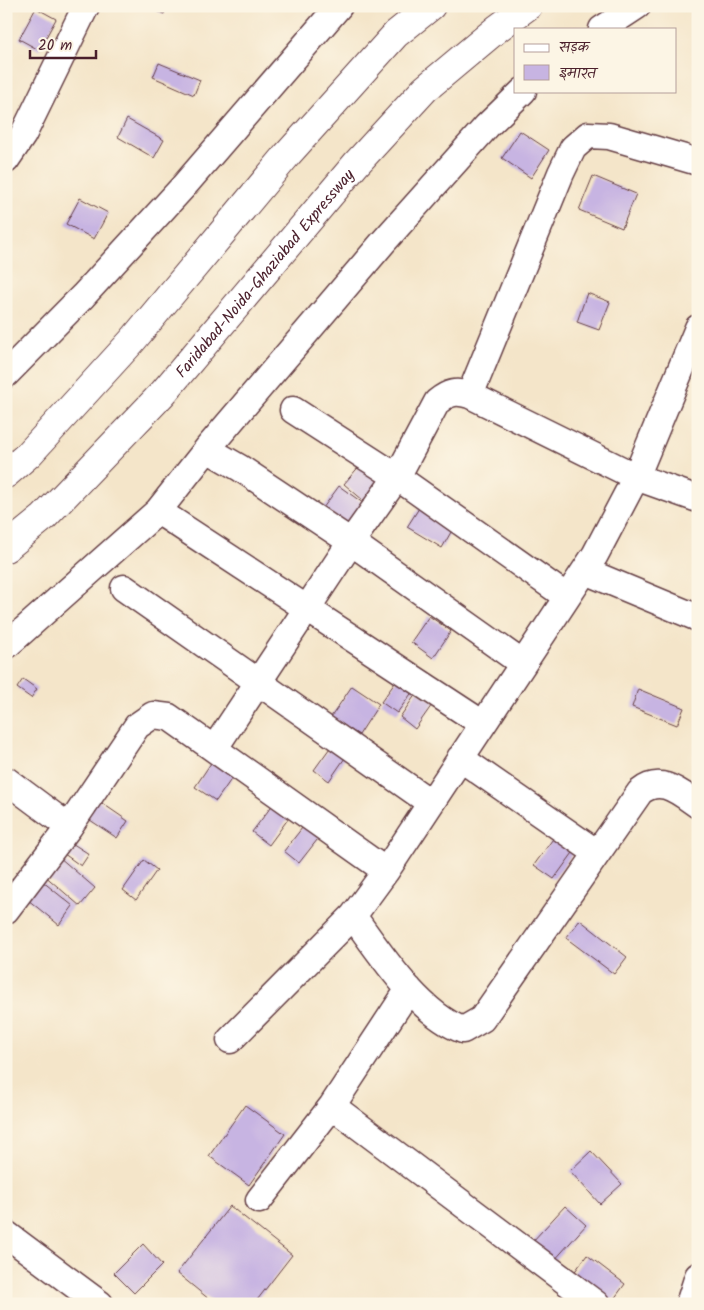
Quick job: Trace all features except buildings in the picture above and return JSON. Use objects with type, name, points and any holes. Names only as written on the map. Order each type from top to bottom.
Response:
[{"type":"main road","points":[[6,474],[28,454],[132,341],[287,155],[389,41],[431,6]]},
{"type":"main road","name":"Faridabad-Noida-Ghaziabad Expressway","points":[[6,548],[44,517],[162,393],[356,164],[425,90],[498,28],[528,6]]},
{"type":"street","points":[[6,160],[23,135],[86,6]]},
{"type":"street","points":[[6,374],[83,296],[183,187],[340,6]]},
{"type":"street","points":[[604,28],[637,6]]},
{"type":"street","points":[[6,646],[158,511],[207,449],[385,240],[487,126],[523,92]]},
{"type":"street","points":[[470,395],[557,182],[573,148],[588,135],[609,136],[698,162]]},
{"type":"street","points":[[230,1040],[353,916],[386,871],[585,571],[636,478],[698,328]]},
{"type":"street","points":[[214,749],[351,542],[397,477],[437,402],[446,394],[457,391],[470,395],[636,478],[698,499]]},
{"type":"street","points":[[293,410],[397,477],[567,597]]},
{"type":"street","points":[[207,449],[240,468],[351,542],[523,664]]},
{"type":"street","points":[[158,511],[309,608],[483,724]]},
{"type":"street","points":[[585,571],[698,618]]},
{"type":"street","points":[[124,588],[430,803]]},
{"type":"street","points":[[6,910],[69,826],[138,726],[153,716],[169,716],[386,871]]},
{"type":"street","points":[[460,758],[597,853]]},
{"type":"street","points":[[6,780],[69,826]]},
{"type":"street","points":[[353,916],[409,989],[448,1025],[463,1030],[482,1019],[597,853],[646,786],[662,784],[670,786],[698,805]]},
{"type":"street","points":[[259,1200],[332,1106],[409,989]]},
{"type":"street","points":[[332,1106],[596,1304]]},
{"type":"street","points":[[6,1234],[100,1304]]},
{"type":"street","points":[[689,1304],[698,1276]]}]
